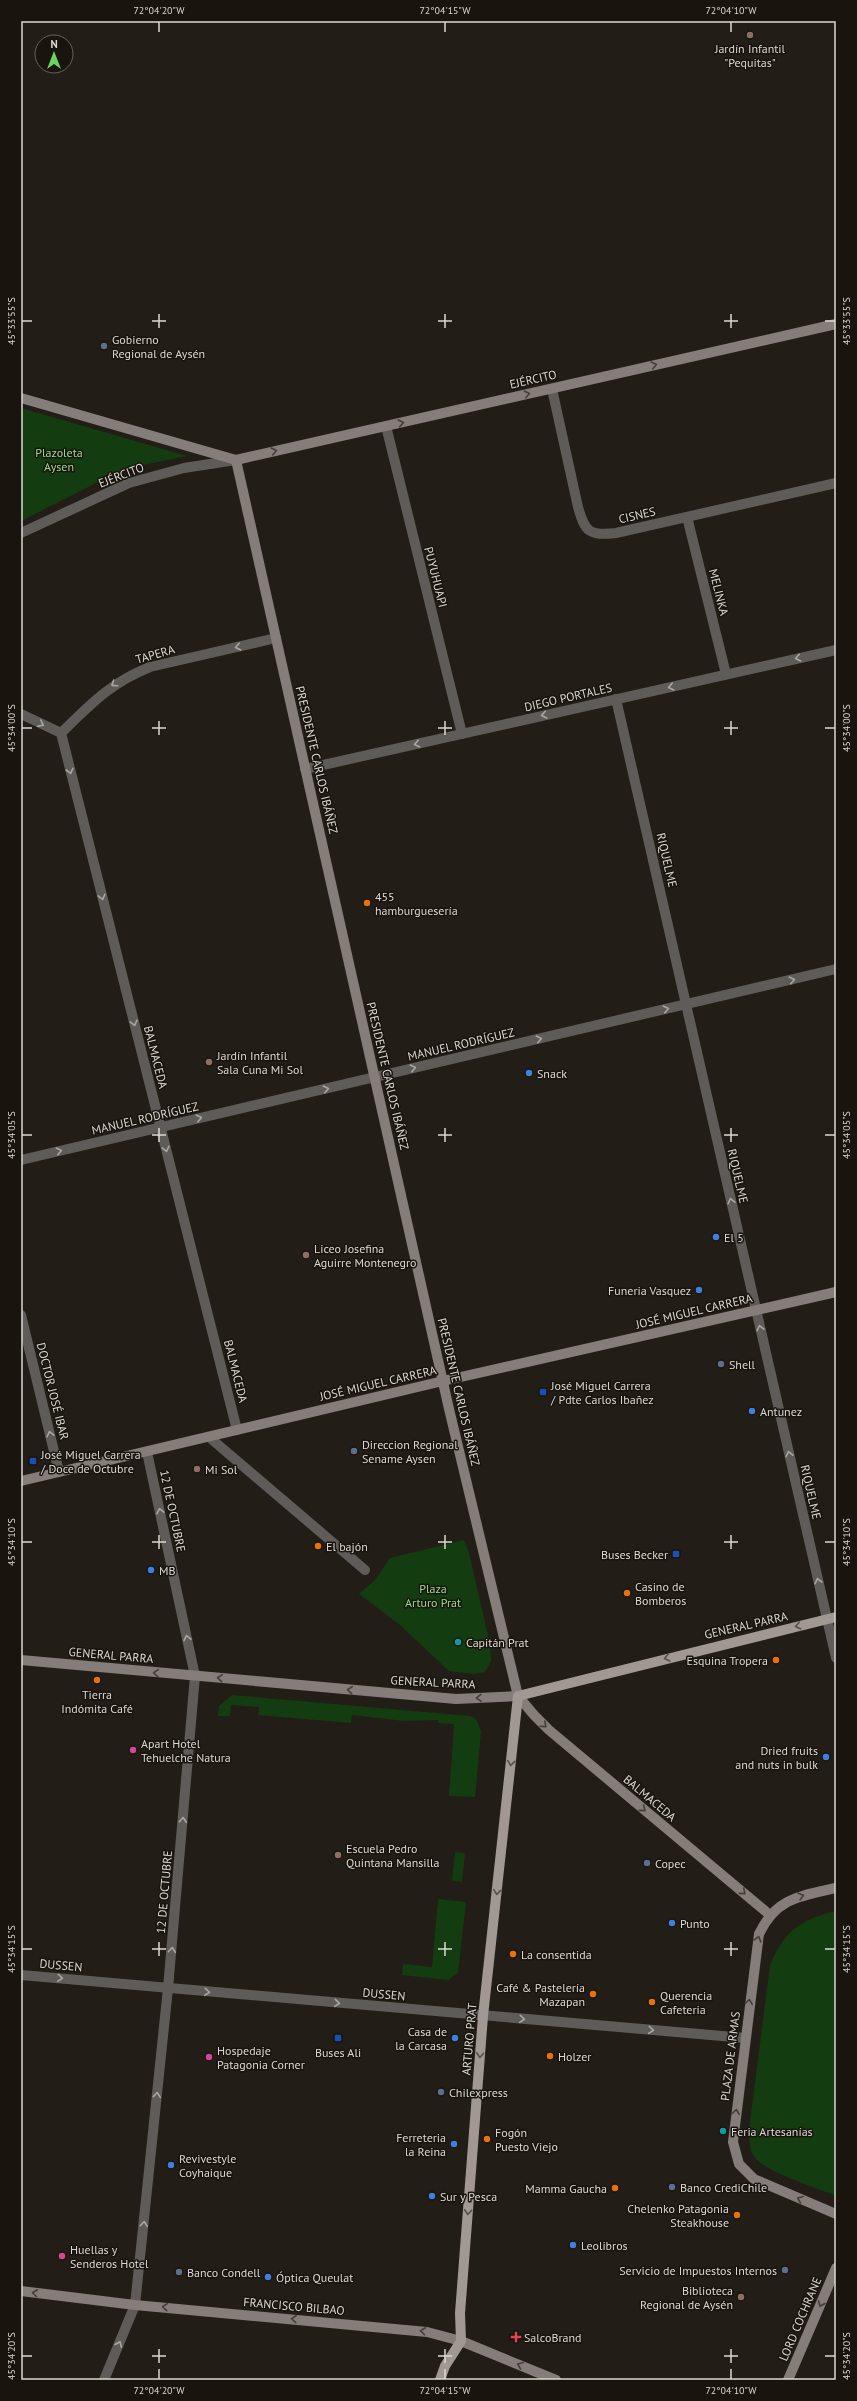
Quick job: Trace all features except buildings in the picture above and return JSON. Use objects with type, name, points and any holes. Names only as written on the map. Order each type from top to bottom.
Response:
[{"type":"main road","name":"GENERAL PARRA","points":[[518,1696],[831,1618]]},
{"type":"main road","name":"ARTURO PRAT","points":[[461,2341],[460,2313],[483,2016],[518,1696]]},
{"type":"main road","points":[[440,2380],[445,2366],[461,2341]]},
{"type":"street","name":"EJÉRCITO","points":[[21,533],[129,483],[184,468],[236,460],[836,324]]},
{"type":"street","name":"CISNES","points":[[552,388],[578,507],[587,530],[602,534],[616,533],[836,483]]},
{"type":"street","name":"EJÉRCITO","points":[[21,398],[236,460]]},
{"type":"street","name":"PUYUHUAPI","points":[[386,426],[462,734]]},
{"type":"street","name":"PRESIDENTE CARLOS IBÁÑEZ","points":[[236,460],[443,1381],[518,1696]]},
{"type":"street","name":"MELINKA","points":[[687,517],[726,674]]},
{"type":"street","name":"TAPERA","points":[[61,733],[106,690],[133,674],[150,668],[276,638]]},
{"type":"street","name":"DIEGO PORTALES","points":[[305,769],[836,650]]},
{"type":"street","name":"RIQUELME","points":[[616,699],[756,1310],[831,1618],[836,1658]]},
{"type":"street","points":[[21,714],[61,733]]},
{"type":"street","name":"BALMACEDA","points":[[61,733],[237,1430]]},
{"type":"street","name":"MANUEL RODRÍGUEZ","points":[[21,1160],[836,969]]},
{"type":"street","name":"JOSÉ MIGUEL CARRERA","points":[[21,1481],[443,1381],[836,1292]]},
{"type":"street","name":"DOCTOR JOSÉ IBAR","points":[[21,1315],[59,1472]]},
{"type":"street","points":[[209,1437],[365,1570]]},
{"type":"street","name":"12 DE OCTUBRE","points":[[104,2380],[135,2304],[168,1988],[195,1676],[147,1452]]},
{"type":"street","name":"GENERAL PARRA","points":[[21,1660],[456,1699],[518,1696]]},
{"type":"street","name":"BALMACEDA","points":[[518,1696],[549,1730],[770,1915]]},
{"type":"street","name":"PLAZA DE ARMAS","points":[[836,1888],[793,1899],[781,1905],[770,1915],[764,1924],[757,1946],[732,2142],[738,2164],[760,2183],[836,2214]]},
{"type":"street","name":"DUSSEN","points":[[21,1975],[745,2038]]},
{"type":"street","name":"LORD COCHRANE","points":[[788,2380],[836,2268]]},
{"type":"street","name":"FRANCISCO BILBAO","points":[[21,2291],[135,2304],[440,2334],[461,2341],[556,2380]]},
{"type":"green space","name":"Plazoleta Aysen","points":[[21,408],[187,456],[124,469],[21,521]]},
{"type":"green space","name":"Plaza Arturo Prat","points":[[464,1540],[469,1553],[490,1644],[491,1661],[485,1672],[474,1674],[449,1671],[400,1625],[359,1594],[374,1581],[390,1558]]},
{"type":"green space","points":[[232,1695],[470,1716],[476,1719],[481,1731],[475,1797],[449,1796],[454,1724],[438,1723],[438,1720],[404,1721],[352,1715],[351,1723],[258,1715],[259,1707],[231,1705],[230,1716],[218,1716],[219,1706]]},
{"type":"green space","points":[[455,1852],[465,1853],[462,1882],[452,1881]]},
{"type":"green space","points":[[438,1899],[466,1902],[458,1973],[448,1980],[402,1975],[403,1964],[432,1967]]},
{"type":"green space","points":[[836,1911],[836,2196],[782,2175],[762,2164],[756,2159],[752,2152],[749,2141],[749,2130],[770,1965],[782,1943],[795,1928],[813,1918]]},
{"type":"place","name":"Jardín Infantil \"Pequitas\"","points":[[750,35]]},
{"type":"place","name":"Gobierno Regional de Aysén","points":[[104,346]]},
{"type":"place","name":"455 hamburguesería","points":[[367,903]]},
{"type":"place","name":"Jardín Infantil Sala Cuna Mi Sol","points":[[209,1062]]},
{"type":"place","name":"Snack","points":[[529,1073]]},
{"type":"place","name":"El 5","points":[[716,1237]]},
{"type":"place","name":"Liceo Josefina Aguirre Montenegro","points":[[306,1255]]},
{"type":"place","name":"Funeria Vasquez","points":[[699,1290]]},
{"type":"place","name":"Shell","points":[[721,1364]]},
{"type":"place","name":"José Miguel Carrera / Pdte Carlos Ibañez","points":[[543,1392]]},
{"type":"place","name":"Antunez","points":[[752,1411]]},
{"type":"place","name":"Direccion Regional Sename Aysen","points":[[354,1451]]},
{"type":"place","name":"José Miguel Carrera / Doce de Octubre","points":[[33,1461]]},
{"type":"place","name":"Mi Sol","points":[[197,1469]]},
{"type":"place","name":"El bajón","points":[[318,1546]]},
{"type":"place","name":"Buses Becker","points":[[676,1554]]},
{"type":"place","name":"MB","points":[[151,1570]]},
{"type":"place","name":"Casino de Bomberos","points":[[627,1593]]},
{"type":"place","name":"Capitán Prat","points":[[458,1642]]},
{"type":"place","name":"Esquina Tropera","points":[[776,1660]]},
{"type":"place","name":"Tierra Indómita Café","points":[[97,1680]]},
{"type":"place","name":"Apart Hotel Tehuelche Natura","points":[[133,1750]]},
{"type":"place","name":"Dried fruits and nuts in bulk","points":[[826,1757]]},
{"type":"place","name":"Escuela Pedro Quintana Mansilla","points":[[338,1855]]},
{"type":"place","name":"Copec","points":[[647,1863]]},
{"type":"place","name":"Punto","points":[[672,1923]]},
{"type":"place","name":"La consentida","points":[[513,1954]]},
{"type":"place","name":"Café & Pastelería Mazapan","points":[[593,1994]]},
{"type":"place","name":"Querencia Cafeteria","points":[[652,2002]]},
{"type":"place","name":"Buses Ali","points":[[338,2038]]},
{"type":"place","name":"Casa de la Carcasa","points":[[455,2038]]},
{"type":"place","name":"Holzer","points":[[550,2056]]},
{"type":"place","name":"Hospedaje Patagonia Corner","points":[[209,2057]]},
{"type":"place","name":"Chilexpress","points":[[441,2092]]},
{"type":"place","name":"Feria Artesanías","points":[[723,2131]]},
{"type":"place","name":"Fogón Puesto Viejo","points":[[487,2139]]},
{"type":"place","name":"Ferreteria la Reina","points":[[454,2144]]},
{"type":"place","name":"Revivestyle Coyhaique","points":[[171,2165]]},
{"type":"place","name":"Banco CrediChile","points":[[672,2187]]},
{"type":"place","name":"Mamma Gaucha","points":[[615,2188]]},
{"type":"place","name":"Sur y Pesca","points":[[432,2196]]},
{"type":"place","name":"Chelenko Patagonia Steakhouse","points":[[737,2215]]},
{"type":"place","name":"Leolibros","points":[[573,2245]]},
{"type":"place","name":"Huellas y Senderos Hotel","points":[[62,2256]]},
{"type":"place","name":"Servicio de Impuestos Internos","points":[[785,2270]]},
{"type":"place","name":"Banco Condell","points":[[179,2272]]},
{"type":"place","name":"Óptica Queulat","points":[[268,2277]]},
{"type":"place","name":"Biblioteca Regional de Aysén","points":[[741,2297]]},
{"type":"place","name":"SalcoBrand","points":[[516,2337]]}]
